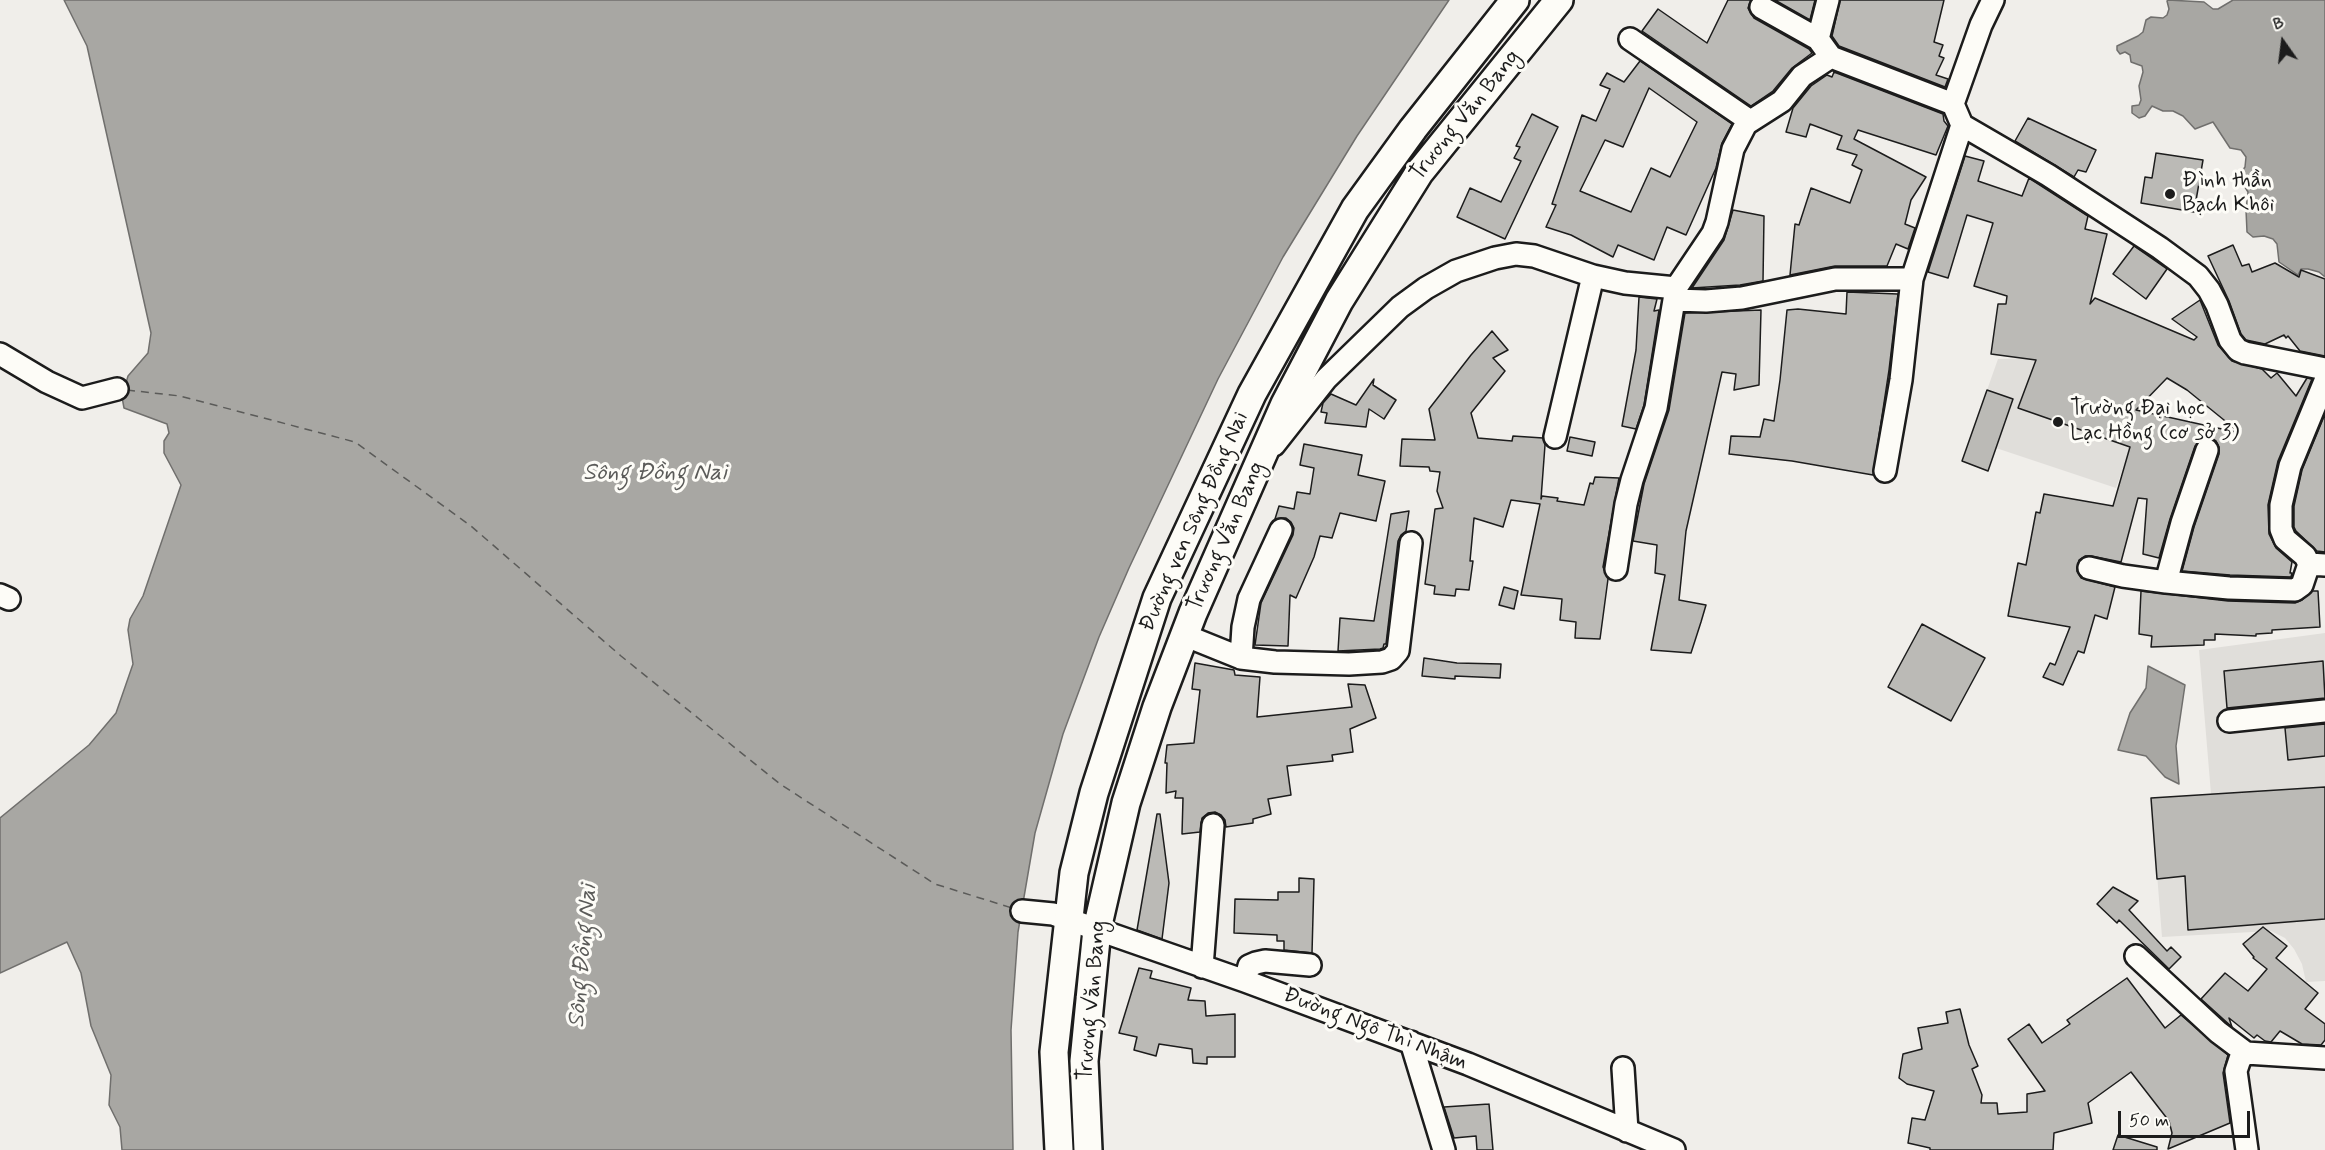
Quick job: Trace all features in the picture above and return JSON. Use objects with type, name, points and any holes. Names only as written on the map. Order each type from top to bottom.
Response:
[{"type":"main road","name":"Đường ven Sông Đồng Nai","points":[[1059,1150],[1054,1052],[1064,918],[1094,793],[1157,598],[1252,394],[1356,209],[1413,129],[1515,0]]},
{"type":"main road","name":"Trương Văn Bang","points":[[1088,1150],[1084,1061],[1097,929],[1126,803],[1157,707],[1184,635],[1286,404],[1339,301],[1419,172],[1559,0]]},
{"type":"street","points":[[1818,39],[1828,0]]},
{"type":"street","points":[[1993,0],[1986,12],[1953,104],[1962,125],[2048,175],[2160,248],[2198,276],[2213,297],[2230,340],[2238,350],[2325,369]]},
{"type":"street","points":[[1761,7],[1818,39],[1831,57],[1953,104]]},
{"type":"street","points":[[1630,39],[1750,121]]},
{"type":"street","points":[[1616,569],[1626,504],[1658,402],[1675,294],[1713,233],[1733,149],[1739,135],[1750,121],[1782,101],[1802,76],[1831,57]]},
{"type":"street","points":[[1885,471],[1902,370],[1912,279],[1962,125]]},
{"type":"street","points":[[1259,463],[1326,380],[1401,307],[1426,288],[1456,271],[1495,258],[1516,254],[1534,256],[1593,276],[1706,301],[1779,292],[1835,279],[1912,279]]},
{"type":"street","points":[[1555,437],[1593,276]]},
{"type":"street","points":[[0,354],[47,382],[82,398],[117,389]]},
{"type":"street","points":[[2089,568],[2123,576],[2229,588],[2295,590],[2302,585],[2317,565],[2284,539],[2281,529],[2282,505],[2290,466],[2325,381]]},
{"type":"street","points":[[2166,582],[2206,450]]},
{"type":"street","points":[[1241,658],[1243,627],[1249,599],[1281,530]]},
{"type":"street","points":[[1184,635],[1241,658],[1275,662],[1349,664],[1382,662],[1391,659],[1398,651],[1412,543]]},
{"type":"street","points":[[2229,721],[2325,711]]},
{"type":"street","points":[[1202,967],[1213,825]]},
{"type":"street","name":"Đường Ngô Thì Nhậm","points":[[1022,912],[1064,918],[1245,981],[1411,1042],[1674,1150]]},
{"type":"street","points":[[2136,956],[2218,1032],[2246,1053],[2325,1058]]},
{"type":"street","points":[[1245,981],[1249,966],[1256,963],[1265,961],[1310,965]]},
{"type":"street","points":[[1411,1042],[1444,1150]]},
{"type":"street","points":[[2246,1053],[2240,1059],[2236,1071],[2247,1150]]},
{"type":"street","points":[[1623,1068],[1627,1131]]},
{"type":"shaded area","name":"Trường Đại học Lạc Hồng (cơ sở 3)","points":[[2037,358],[2148,396],[2116,488],[1996,448],[1988,470],[1962,461],[1998,359]]},
{"type":"shaded area","points":[[2325,633],[2325,981],[2306,982],[2302,964],[2294,949],[2285,938],[2271,931],[2162,937],[2151,798],[2211,794],[2199,650]]},
{"type":"water","name":"Sông Đồng Nai","points":[[64,0],[1449,0],[1357,136],[1283,257],[1218,379],[1099,637],[1063,734],[1035,833],[1018,932],[1011,1030],[1013,1150],[122,1150],[120,1127],[109,1105],[111,1075],[91,1026],[81,973],[67,942],[0,973],[0,818],[89,745],[116,713],[133,664],[128,630],[130,619],[143,596],[181,485],[164,453],[164,441],[169,433],[167,424],[124,408],[122,397],[128,376],[148,353],[151,333],[87,46]]},
{"type":"water","points":[[2168,0],[2204,2],[2213,9],[2218,9],[2233,0],[2325,0],[2325,277],[2319,272],[2308,269],[2301,269],[2298,275],[2279,262],[2277,244],[2273,239],[2264,236],[2253,237],[2247,232],[2248,192],[2243,184],[2234,182],[2245,167],[2246,157],[2241,150],[2230,148],[2213,122],[2195,129],[2183,116],[2152,106],[2145,116],[2139,118],[2132,113],[2132,106],[2139,105],[2141,100],[2139,86],[2143,72],[2142,66],[2131,62],[2130,55],[2125,52],[2120,54],[2117,46],[2143,32],[2146,20],[2151,17],[2163,18],[2167,15]]},
{"type":"water","points":[[2148,666],[2185,685],[2176,746],[2179,784],[2165,777],[2146,756],[2118,750],[2130,713],[2146,688]]},
{"type":"building","points":[[1728,0],[1751,0],[1748,8],[1754,18],[1809,49],[1812,53],[1792,68],[1773,91],[1751,106],[1642,31],[1658,9],[1707,43]]},
{"type":"building","points":[[1775,0],[1815,0],[1810,20]]},
{"type":"building","points":[[1840,0],[1944,0],[1934,42],[1943,45],[1939,56],[1944,58],[1936,75],[1948,79],[1945,87],[1839,46],[1832,36]]},
{"type":"building","points":[[1640,61],[1732,124],[1722,143],[1716,168],[1686,235],[1667,227],[1654,260],[1618,245],[1613,257],[1571,235],[1546,227],[1556,205],[1552,204],[1582,115],[1596,121],[1610,89],[1600,85],[1607,73],[1624,82]],"holes":[[[1649,88],[1697,122],[1670,177],[1651,168],[1631,212],[1580,191],[1605,140],[1623,147]]]},
{"type":"building","points":[[1834,72],[1943,114],[1948,126],[1936,155],[1858,130],[1854,139],[1926,177],[1911,200],[1905,224],[1915,228],[1908,249],[1896,244],[1887,266],[1835,266],[1790,275],[1795,224],[1799,225],[1811,188],[1850,203],[1862,170],[1852,165],[1857,155],[1837,149],[1842,136],[1810,124],[1806,137],[1786,132],[1793,108],[1811,86],[1827,75],[1832,77]]},
{"type":"building","points":[[1532,114],[1558,127],[1505,239],[1457,217],[1470,188],[1501,202],[1521,161],[1514,158],[1520,147],[1516,146]]},
{"type":"building","points":[[2028,118],[2096,150],[2086,172],[2078,170],[2074,177],[2015,141]]},
{"type":"building","points":[[2156,153],[2203,160],[2194,212],[2141,203],[2145,177],[2152,178]]},
{"type":"building","points":[[1965,156],[1984,161],[1978,181],[2022,196],[2029,178],[2088,216],[2085,229],[2107,234],[2090,304],[2095,298],[2194,340],[2197,337],[2172,319],[2200,300],[2218,345],[2232,361],[2262,369],[2271,378],[2277,373],[2296,396],[2307,378],[2312,379],[2278,461],[2268,505],[2269,534],[2276,548],[2292,562],[2291,577],[2182,571],[2194,527],[2219,454],[2216,441],[2204,438],[2195,446],[2159,558],[2143,554],[2147,499],[2138,498],[2121,562],[2091,556],[2085,556],[2079,560],[2077,571],[2081,578],[2115,587],[2107,619],[2095,615],[2084,653],[2078,651],[2063,685],[2043,677],[2050,663],[2055,665],[2070,627],[2008,616],[2018,563],[2026,565],[2036,512],[2040,513],[2044,494],[2113,506],[2130,447],[2018,408],[2036,360],[1991,354],[1998,304],[2006,304],[2007,296],[1974,286],[1993,223],[1967,215],[1948,278],[1928,272]],"holes":[[[2167,378],[2187,390],[2240,433],[2136,410]]]},
{"type":"building","points":[[1733,210],[1764,216],[1763,281],[1692,288],[1724,240]]},
{"type":"building","points":[[2233,245],[2242,266],[2249,264],[2252,272],[2275,263],[2299,277],[2301,270],[2325,279],[2325,356],[2300,351],[2288,336],[2286,338],[2284,335],[2265,344],[2246,340],[2241,334],[2229,301],[2208,256]]},
{"type":"building","points":[[2134,246],[2167,269],[2146,299],[2113,274]]},
{"type":"building","points":[[1847,292],[1898,294],[1873,475],[1792,461],[1729,454],[1731,436],[1760,437],[1764,419],[1774,421],[1787,310],[1846,314]]},
{"type":"building","points":[[1639,297],[1657,299],[1654,311],[1659,310],[1644,405],[1636,429],[1622,426],[1636,350]]},
{"type":"building","points":[[1761,310],[1759,385],[1734,390],[1736,374],[1722,372],[1686,531],[1679,600],[1706,605],[1691,653],[1651,650],[1665,575],[1655,573],[1657,545],[1633,541],[1644,484],[1669,410],[1685,313]]},
{"type":"building","points":[[1492,331],[1508,350],[1493,358],[1505,371],[1471,413],[1478,438],[1512,441],[1513,436],[1543,438],[1545,445],[1541,499],[1542,496],[1558,498],[1557,501],[1584,505],[1590,483],[1593,484],[1595,477],[1619,478],[1603,567],[1608,579],[1600,639],[1575,638],[1576,622],[1560,620],[1562,599],[1521,595],[1540,504],[1511,500],[1503,527],[1474,518],[1470,561],[1473,561],[1469,590],[1456,589],[1455,596],[1434,594],[1435,586],[1425,584],[1435,509],[1443,508],[1437,491],[1440,472],[1430,471],[1429,467],[1400,466],[1402,439],[1435,440],[1429,409]]},
{"type":"building","points":[[1374,379],[1373,385],[1396,400],[1384,419],[1369,409],[1366,427],[1325,423],[1327,413],[1321,412],[1323,403],[1331,394],[1356,405]]},
{"type":"building","points":[[1987,390],[2013,399],[1988,471],[1962,461]]},
{"type":"building","points":[[2325,414],[2325,552],[2317,551],[2296,531],[2294,506],[2302,470]]},
{"type":"building","points":[[1570,437],[1595,442],[1592,456],[1567,451]]},
{"type":"building","points":[[1304,444],[1362,455],[1358,475],[1385,481],[1376,521],[1340,513],[1332,538],[1320,536],[1314,557],[1296,598],[1290,595],[1288,646],[1255,645],[1261,603],[1293,535],[1294,528],[1291,522],[1286,518],[1275,519],[1279,506],[1294,509],[1297,492],[1310,494],[1314,468],[1300,465]]},
{"type":"building","points":[[1409,511],[1406,531],[1398,541],[1386,644],[1380,649],[1338,651],[1340,618],[1374,621],[1391,514]]},
{"type":"building","points":[[1504,587],[1518,591],[1514,609],[1499,605]]},
{"type":"building","points":[[2141,591],[2228,601],[2295,603],[2312,591],[2318,591],[2320,627],[2272,630],[2272,633],[2256,634],[2256,636],[2215,634],[2215,640],[2204,640],[2204,645],[2151,647],[2152,636],[2139,634]]},
{"type":"building","points":[[1922,624],[1985,658],[1951,721],[1888,687]]},
{"type":"building","points":[[1424,658],[1457,663],[1501,664],[1500,678],[1455,676],[1455,679],[1422,676]]},
{"type":"building","points":[[2323,661],[2325,698],[2227,708],[2224,671]]},
{"type":"building","points":[[1195,663],[1234,670],[1235,675],[1260,677],[1257,717],[1352,707],[1348,684],[1365,685],[1376,718],[1350,729],[1353,752],[1332,755],[1333,761],[1287,766],[1291,795],[1268,799],[1271,814],[1253,819],[1253,823],[1226,827],[1221,815],[1215,812],[1208,813],[1202,818],[1200,832],[1182,834],[1183,798],[1175,798],[1176,791],[1166,793],[1167,763],[1165,763],[1167,745],[1194,743],[1200,690],[1192,689]]},
{"type":"building","points":[[2325,724],[2325,756],[2288,760],[2285,728]]},
{"type":"building","points":[[2325,787],[2325,919],[2188,930],[2185,876],[2157,879],[2151,798]]},
{"type":"building","points":[[1157,814],[1160,814],[1169,883],[1162,939],[1137,930]]},
{"type":"building","points":[[1299,878],[1314,879],[1312,953],[1284,950],[1284,941],[1277,941],[1277,935],[1234,933],[1235,899],[1278,900],[1278,892],[1299,892]]},
{"type":"building","points":[[2113,887],[2138,901],[2129,910],[2167,951],[2171,947],[2181,957],[2169,969],[2119,920],[2117,923],[2097,904]]},
{"type":"building","points":[[2263,927],[2287,946],[2276,958],[2318,993],[2305,1009],[2325,1024],[2325,1040],[2321,1045],[2302,1044],[2280,1031],[2271,1042],[2257,1035],[2254,1038],[2229,1018],[2232,1027],[2201,999],[2225,973],[2248,991],[2267,969],[2253,958],[2243,944]]},
{"type":"building","points":[[1139,968],[1152,971],[1150,978],[1191,988],[1188,1000],[1205,1001],[1206,1016],[1235,1014],[1235,1057],[1207,1057],[1207,1064],[1193,1063],[1192,1049],[1159,1044],[1156,1056],[1134,1050],[1137,1037],[1119,1033]]},
{"type":"building","points":[[2127,978],[2165,1028],[2181,1015],[2228,1055],[2223,1073],[2230,1123],[2168,1149],[2172,1133],[2169,1121],[2131,1072],[2088,1103],[2092,1123],[2054,1133],[2053,1150],[1930,1150],[1930,1148],[1908,1143],[1912,1118],[1925,1120],[1934,1091],[1907,1084],[1899,1078],[1903,1054],[1922,1049],[1918,1028],[1948,1023],[1946,1012],[1960,1009],[1969,1045],[1978,1066],[1972,1069],[1982,1095],[1981,1103],[1997,1103],[1998,1114],[2027,1112],[2027,1094],[2045,1091],[2008,1039],[2029,1024],[2042,1043],[2070,1024],[2067,1020]]},
{"type":"building","points":[[1489,1104],[1493,1150],[1477,1150],[1476,1136],[1454,1138],[1444,1107]]},
{"type":"building","points":[[2118,1135],[2157,1147],[2157,1150],[2113,1150]]},
{"type":"ferry route","points":[[127,390],[180,396],[355,442],[471,526],[621,656],[780,784],[935,884],[1012,908]]},
{"type":"place","name":"Đình thần Bạch Khôi","points":[[2170,194]]},
{"type":"place","name":"Trường Đại học Lạc Hồng (cơ sở 3)","points":[[2058,422]]}]
